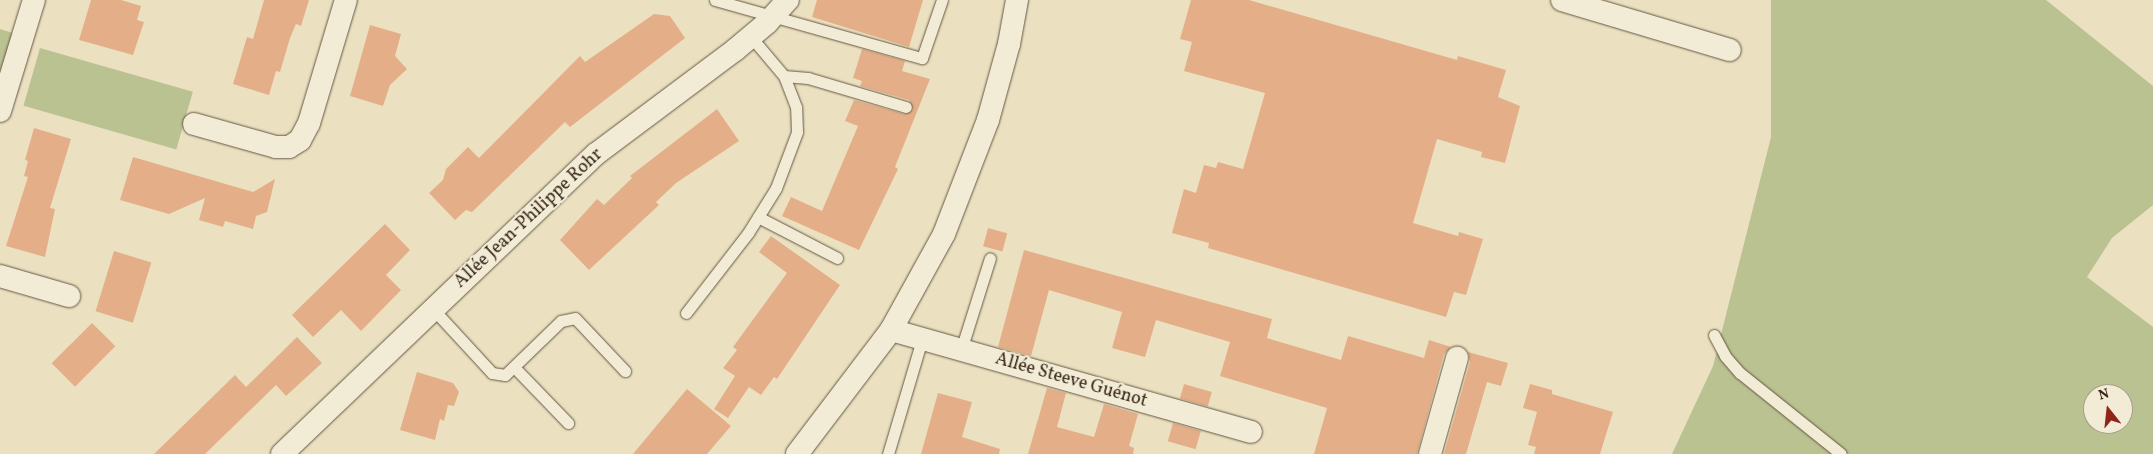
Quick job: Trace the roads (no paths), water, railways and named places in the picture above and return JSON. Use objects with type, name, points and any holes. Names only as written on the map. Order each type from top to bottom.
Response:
[{"type":"street","points":[[0,111],[34,0]]},
{"type":"street","points":[[194,124],[276,147],[289,147],[300,140],[310,123],[346,0]]},
{"type":"street","name":"Allée Jean-Philippe Rohr","points":[[282,454],[596,154],[750,37],[773,17],[788,0]]},
{"type":"street","points":[[797,454],[891,330],[920,283],[964,187],[990,110],[1009,44],[1017,0]]},
{"type":"street","points":[[1563,0],[1730,50]]},
{"type":"street","points":[[0,276],[69,296]]},
{"type":"street","name":"Allée Steeve Guénot","points":[[891,330],[1251,432]]},
{"type":"street","points":[[1430,454],[1457,358]]},
{"type":"lane","points":[[715,0],[922,58],[942,0]]},
{"type":"lane","points":[[686,313],[758,217],[776,188],[797,132],[796,107],[784,76],[750,37]]},
{"type":"lane","points":[[784,76],[808,78],[906,107]]},
{"type":"lane","points":[[758,217],[837,258]]},
{"type":"lane","points":[[961,350],[990,258]]},
{"type":"lane","points":[[433,310],[492,373],[505,375],[561,321],[575,318],[625,370]]},
{"type":"lane","points":[[1714,335],[1725,356],[1740,373],[1842,454]]},
{"type":"lane","points":[[888,454],[922,339]]},
{"type":"lane","points":[[514,366],[568,423]]}]
